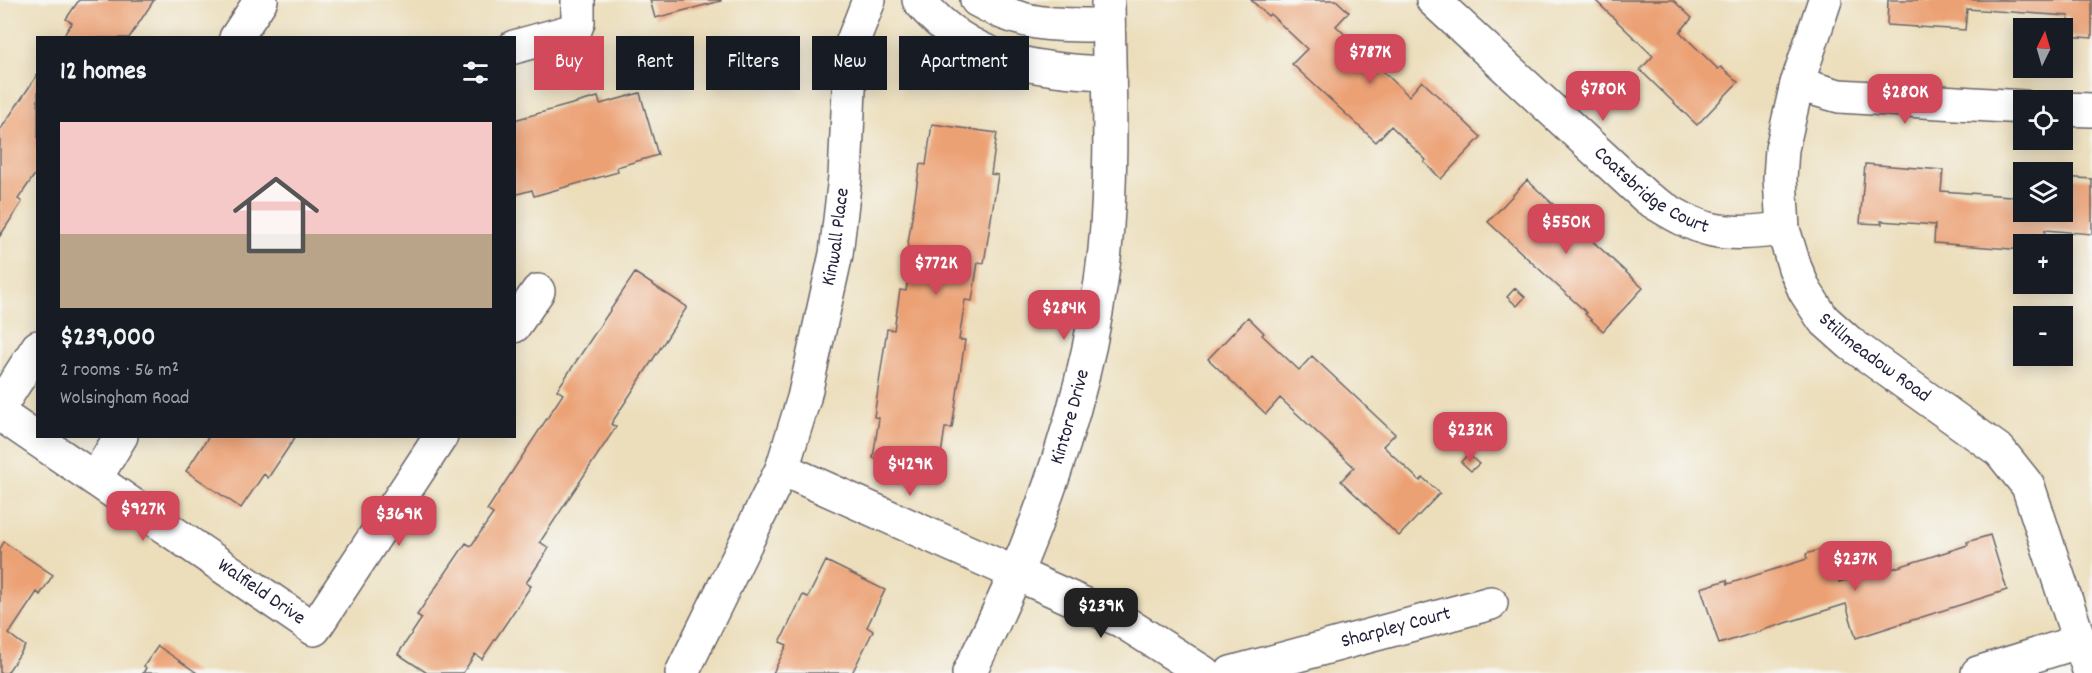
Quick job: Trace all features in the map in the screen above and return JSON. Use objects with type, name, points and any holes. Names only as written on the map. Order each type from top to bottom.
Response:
[{"type":"street","points":[[237,36],[261,0]]},
{"type":"street","points":[[516,46],[574,30],[578,22],[578,0]]},
{"type":"street","name":"Kinwall Place","points":[[682,673],[782,469],[804,398],[836,254],[846,177],[851,46],[869,0]]},
{"type":"street","points":[[919,0],[933,18],[962,39],[987,52],[1020,64],[1059,71],[1109,73]]},
{"type":"street","points":[[977,0],[1004,16],[1048,25],[1108,13]]},
{"type":"street","name":"Coatsbridge Court","points":[[1433,0],[1647,198],[1683,220],[1713,232],[1745,233],[1783,228]]},
{"type":"street","name":"Stillmeadow Road","points":[[1825,0],[1797,84],[1782,149],[1780,178],[1783,228],[1805,291],[1823,319],[1851,344],[2000,451],[2028,486],[2091,673]]},
{"type":"street","name":"Kintore Drive","points":[[969,673],[1017,572],[1046,498],[1089,348],[1105,252],[1110,184],[1108,13]]},
{"type":"street","points":[[1797,84],[1839,96],[2013,105]]},
{"type":"street","points":[[2073,109],[2092,110]]},
{"type":"street","points":[[516,323],[538,291]]},
{"type":"street","points":[[0,406],[36,350]]},
{"type":"street","name":"Walfield Drive","points":[[0,414],[314,629],[440,438]]},
{"type":"street","points":[[95,479],[120,438]]},
{"type":"street","points":[[782,469],[1017,572],[1122,621],[1204,673]]},
{"type":"street","name":"Sharpley Court","points":[[1231,673],[1491,603]]},
{"type":"street","points":[[1978,673],[2081,641]]},
{"type":"building","points":[[79,0],[154,0],[130,36],[63,36],[72,23],[66,19]]},
{"type":"building","points":[[650,0],[721,0],[721,1],[655,18]]},
{"type":"building","points":[[1251,0],[1336,0],[1349,12],[1336,26],[1409,96],[1422,81],[1481,137],[1441,179],[1424,162],[1426,160],[1391,126],[1376,142],[1292,64],[1307,49],[1270,14],[1268,16]]},
{"type":"building","points":[[1595,0],[1673,0],[1692,18],[1680,32],[1718,69],[1721,67],[1738,82],[1697,125],[1640,70],[1653,56]]},
{"type":"building","points":[[1888,0],[2092,0],[2092,38],[2073,36],[2073,18],[2069,18],[2069,16],[1967,9],[1965,30],[1887,25]]},
{"type":"building","points":[[36,77],[36,173],[18,199],[22,202],[0,236],[0,130]]},
{"type":"building","points":[[640,93],[658,155],[617,167],[618,172],[534,196],[532,190],[516,194],[516,119],[598,97],[600,104]]},
{"type":"building","points":[[932,124],[997,133],[991,174],[998,175],[984,263],[978,262],[972,301],[965,300],[959,340],[965,340],[952,428],[945,428],[939,468],[873,458],[879,418],[874,417],[887,329],[894,330],[900,290],[906,291],[912,251],[907,250],[920,164],[926,165]]},
{"type":"building","points":[[1865,164],[1943,170],[1941,191],[2013,196],[2013,222],[2073,222],[2073,178],[2092,179],[2092,234],[2045,230],[2045,234],[2013,234],[2013,249],[1934,243],[1935,225],[1881,221],[1882,224],[1860,223]]},
{"type":"building","points":[[1527,180],[1643,288],[1603,331],[1585,314],[1587,313],[1488,222]]},
{"type":"building","points":[[635,273],[687,307],[611,424],[616,427],[540,542],[549,548],[526,583],[531,586],[482,659],[475,654],[463,673],[427,673],[398,654],[422,618],[417,615],[466,543],[471,546],[493,514],[487,510],[563,394],[557,390]]},
{"type":"building","points":[[1515,288],[1525,297],[1517,306],[1507,297]]},
{"type":"building","points":[[1248,317],[1264,333],[1262,335],[1299,370],[1312,356],[1395,434],[1383,446],[1420,481],[1423,478],[1440,493],[1399,536],[1341,481],[1354,467],[1280,398],[1266,414],[1208,359]]},
{"type":"building","points":[[208,438],[295,438],[268,478],[264,474],[241,508],[186,471]]},
{"type":"building","points":[[1468,454],[1479,464],[1471,471],[1461,462]]},
{"type":"building","points":[[1990,535],[2007,590],[1856,638],[1846,604],[1719,644],[1701,588],[1727,580],[1728,584],[1807,559],[1806,554],[1828,547],[1839,582],[1863,575],[1863,578],[1968,545],[1967,542]]},
{"type":"building","points":[[4,542],[53,575],[40,595],[37,592],[9,634],[25,646],[7,673],[0,673],[0,549]]},
{"type":"building","points":[[826,561],[885,590],[867,627],[873,631],[852,673],[773,673],[787,645],[780,642],[803,595],[808,597]]},
{"type":"building","points":[[158,646],[197,673],[143,673],[146,668],[144,666]]}]
